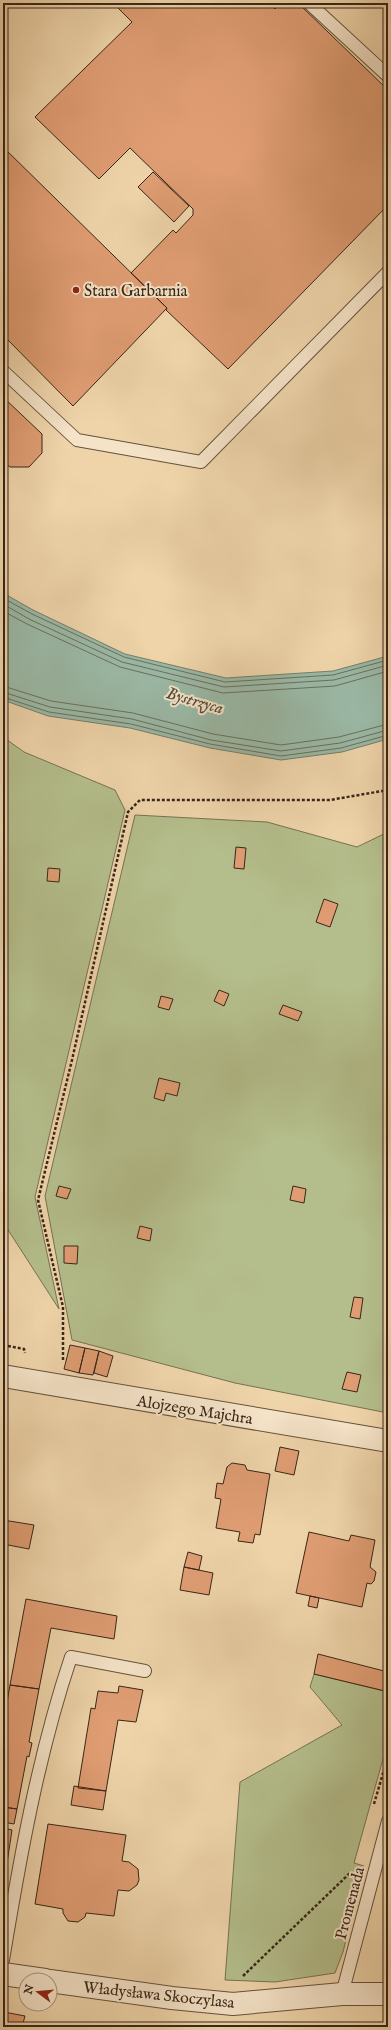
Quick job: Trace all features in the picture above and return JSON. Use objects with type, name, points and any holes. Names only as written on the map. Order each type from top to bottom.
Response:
[{"type":"street","name":"Alojzego Majchra","points":[[3,1376],[388,1441]]},
{"type":"street","points":[[3,1974],[18,1976]]},
{"type":"street","name":"Władysława Skoczylasa","points":[[58,1982],[172,1998],[233,2004],[342,1994],[388,1994]]},
{"type":"lane","points":[[309,3],[388,76]]},
{"type":"lane","points":[[3,371],[78,440],[201,462],[388,272]]},
{"type":"lane","points":[[3,1960],[23,1845],[54,1707],[71,1657],[145,1671]]},
{"type":"lane","name":"Promenada","points":[[342,1994],[388,1821]]},
{"type":"path","points":[[59,1386],[64,1354],[63,1307],[38,1200],[74,1052],[128,812],[140,800],[330,800],[388,790]]},
{"type":"path","points":[[373,1809],[388,1756]]},
{"type":"path","points":[[238,1980],[352,1871]]},
{"type":"green space","points":[[3,737],[24,752],[115,790],[125,810],[35,1197],[59,1309],[3,1222]]},
{"type":"green space","points":[[135,815],[267,822],[357,847],[388,832],[388,1413],[235,1383],[72,1340],[45,1196]]},
{"type":"green space","points":[[314,1674],[388,1692],[388,1741],[354,1863],[364,1866],[343,1952],[335,1973],[275,1982],[225,1980],[240,1782],[342,1725],[310,1687]]},
{"type":"water","name":"Bystrzyca","points":[[3,593],[33,610],[125,654],[226,678],[333,671],[388,656],[388,739],[342,752],[281,760],[210,748],[130,728],[48,716],[3,700]]},
{"type":"building","points":[[113,3],[269,3],[275,9],[281,3],[298,3],[388,90],[388,205],[228,369],[166,310],[167,308],[131,273],[173,230],[176,233],[193,215],[193,209],[130,148],[99,179],[35,117],[132,22]]},
{"type":"building","name":"Stara Garbarnia","points":[[3,147],[167,308],[73,406],[3,335],[3,269],[5,268],[3,266]]},
{"type":"building","points":[[153,172],[189,206],[174,222],[138,187]]},
{"type":"building","points":[[3,397],[42,434],[42,453],[29,467],[10,467],[3,461]]},
{"type":"building","points":[[236,847],[246,848],[244,869],[234,868]]},
{"type":"building","points":[[48,868],[60,869],[59,882],[47,881]]},
{"type":"building","points":[[324,899],[338,904],[330,927],[316,922]]},
{"type":"building","points":[[219,990],[229,994],[224,1006],[214,1001]]},
{"type":"building","points":[[161,996],[173,999],[169,1010],[158,1007]]},
{"type":"building","points":[[283,1005],[302,1012],[298,1021],[279,1014]]},
{"type":"building","points":[[159,1078],[180,1083],[177,1096],[166,1093],[164,1101],[154,1098]]},
{"type":"building","points":[[59,1186],[71,1189],[67,1199],[56,1196]]},
{"type":"building","points":[[293,1186],[306,1189],[304,1203],[290,1200]]},
{"type":"building","points":[[140,1226],[152,1229],[150,1241],[137,1238]]},
{"type":"building","points":[[64,1246],[78,1246],[77,1264],[64,1263]]},
{"type":"building","points":[[354,1297],[363,1298],[360,1319],[350,1317]]},
{"type":"building","points":[[70,1345],[85,1348],[79,1373],[64,1369]]},
{"type":"building","points":[[85,1348],[99,1351],[93,1375],[79,1373]]},
{"type":"building","points":[[99,1351],[113,1356],[107,1377],[94,1373]]},
{"type":"building","points":[[347,1372],[361,1375],[357,1392],[342,1389]]},
{"type":"building","points":[[280,1447],[299,1451],[294,1475],[275,1471]]},
{"type":"building","points":[[232,1463],[245,1465],[247,1470],[270,1474],[260,1535],[255,1534],[253,1543],[238,1541],[240,1532],[216,1528],[221,1499],[215,1498],[217,1483],[223,1484],[227,1467]]},
{"type":"building","points":[[3,1520],[34,1525],[29,1549],[3,1544]]},
{"type":"building","points":[[309,1532],[349,1541],[351,1535],[375,1540],[370,1567],[376,1572],[374,1581],[371,1584],[367,1583],[362,1607],[296,1593]]},
{"type":"building","points":[[188,1552],[202,1556],[199,1570],[184,1567]]},
{"type":"building","points":[[184,1567],[213,1573],[209,1595],[180,1590]]},
{"type":"building","points":[[310,1596],[319,1598],[317,1608],[308,1606]]},
{"type":"building","points":[[26,1599],[117,1616],[114,1639],[51,1628],[39,1689],[10,1685]]},
{"type":"building","points":[[318,1654],[388,1672],[385,1691],[314,1674]]},
{"type":"building","points":[[10,1685],[39,1689],[29,1742],[32,1743],[29,1757],[27,1756],[17,1809],[3,1807],[3,1725]]},
{"type":"building","points":[[119,1686],[143,1690],[136,1722],[118,1720],[106,1791],[78,1788],[91,1708],[95,1709],[98,1691],[118,1693]]},
{"type":"building","points":[[74,1786],[106,1791],[103,1810],[71,1805]]},
{"type":"building","points":[[3,1807],[17,1809],[14,1824],[3,1822]]},
{"type":"building","points":[[48,1824],[126,1835],[122,1861],[129,1862],[138,1869],[139,1880],[137,1885],[129,1891],[118,1890],[114,1916],[86,1913],[85,1917],[78,1922],[68,1921],[63,1913],[63,1909],[35,1904]]},
{"type":"building","points":[[3,1828],[12,1830],[4,1883],[3,1883]]},
{"type":"building","points":[[4,2012],[25,2016],[22,2027],[3,2027]]},
{"type":"place","name":"Stara Garbarnia","points":[[76,290]]}]
